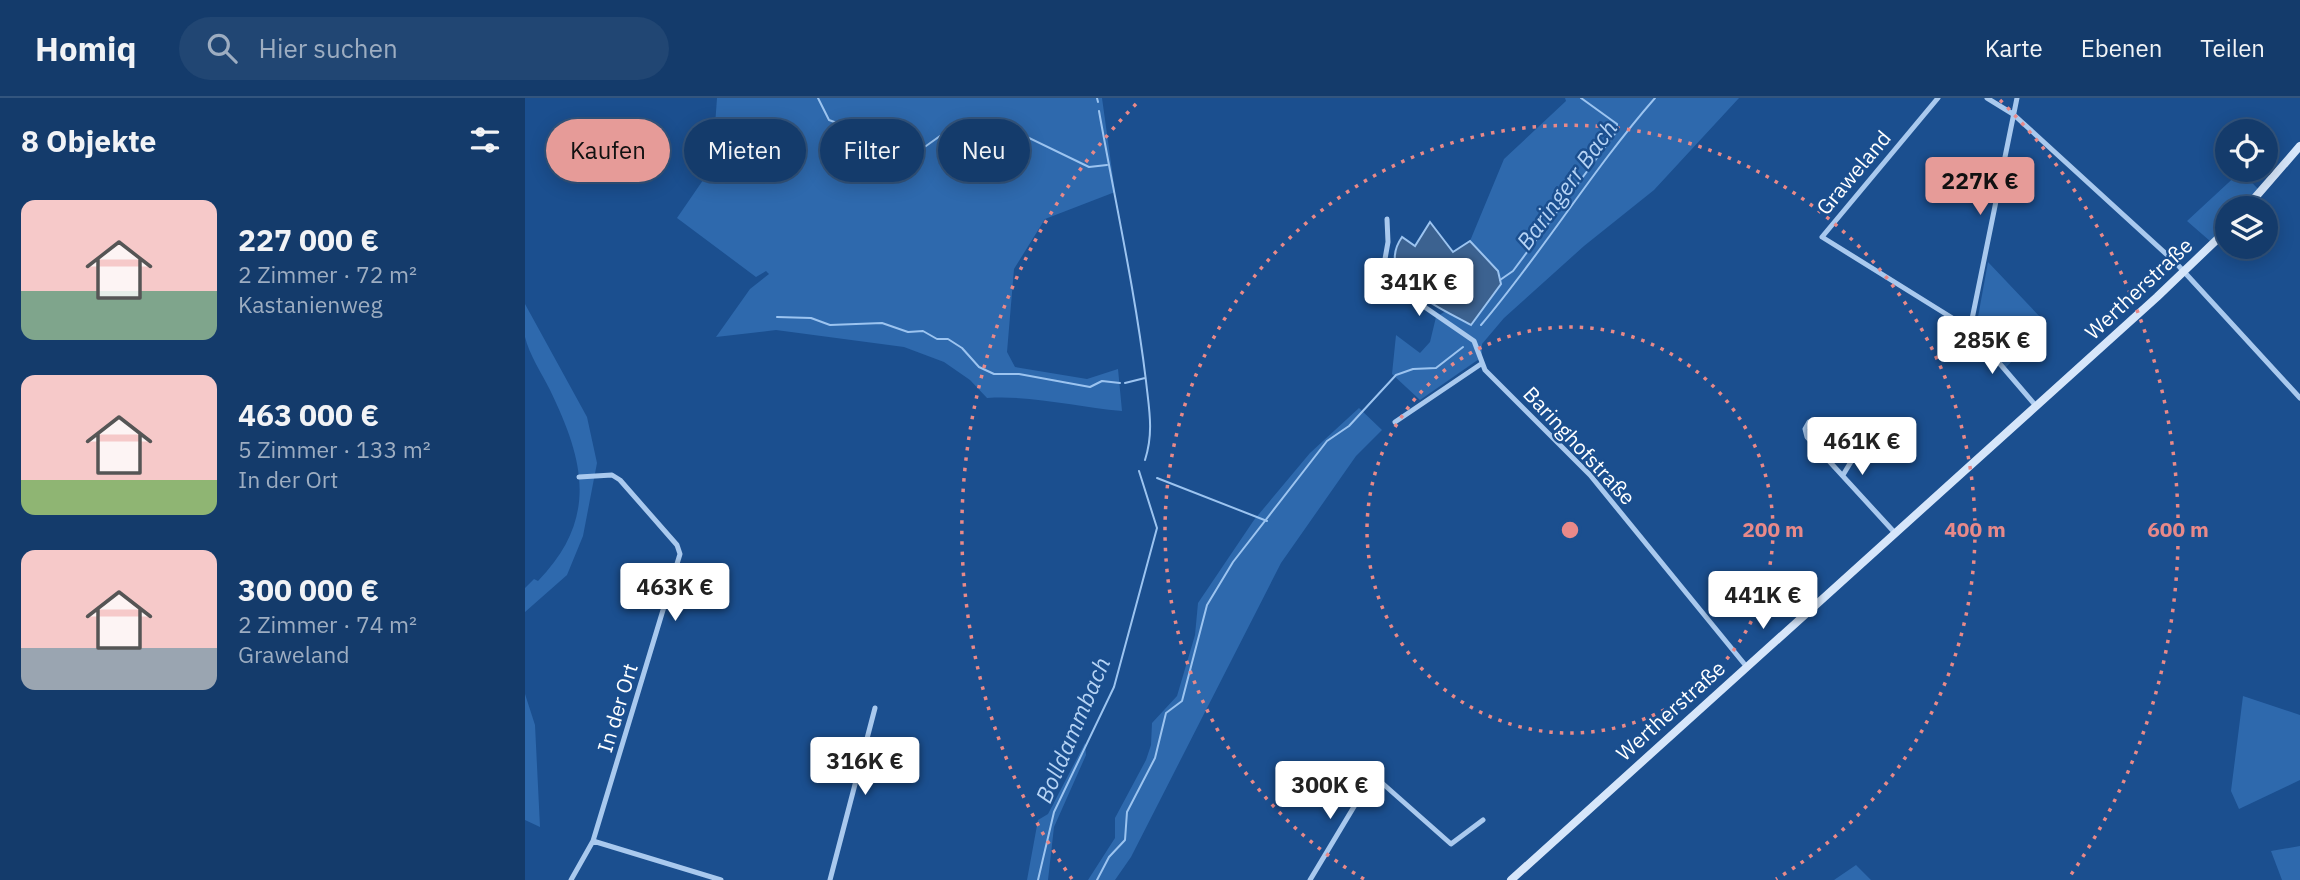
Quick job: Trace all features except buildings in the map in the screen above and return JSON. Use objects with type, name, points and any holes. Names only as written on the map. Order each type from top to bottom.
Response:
[{"type":"main road","points":[[2256,196],[2300,146]]},
{"type":"main road","name":"Wertherstraße","points":[[1511,880],[2215,242]]},
{"type":"street","name":"Graweland","points":[[1938,98],[1822,237],[1970,329]]},
{"type":"street","points":[[1987,98],[2013,114],[2185,272],[2300,398]]},
{"type":"street","points":[[2017,98],[1970,329],[2036,406]]},
{"type":"street","name":"Baringhofstraße","points":[[1387,219],[1388,242],[1385,259],[1403,290],[1473,341],[1481,364],[1590,475],[1747,666]]},
{"type":"street","points":[[1395,422],[1481,364]]},
{"type":"street","points":[[1809,422],[1805,429],[1807,436],[1895,533]]},
{"type":"street","points":[[1843,475],[1875,422]]},
{"type":"street","name":"In der Ort","points":[[571,880],[593,841],[680,554],[677,545],[620,480],[612,475],[579,477]]},
{"type":"street","points":[[830,880],[875,708]]},
{"type":"street","points":[[1310,880],[1373,775],[1451,844],[1483,820]]},
{"type":"street","points":[[593,841],[721,880]]},
{"type":"shaded area","points":[[717,98],[1102,98],[1115,192],[1045,219],[1014,269],[1007,352],[1015,367],[1087,379],[1118,369],[1122,411],[1038,400],[987,398],[970,380],[944,362],[904,347],[776,330],[716,337],[750,289],[769,274],[766,271],[756,277],[677,218],[702,182],[806,182],[806,119],[715,119]]},
{"type":"shaded area","points":[[1565,98],[1739,98],[1654,190],[1584,246],[1504,318],[1482,344],[1482,357],[1420,400],[1392,374],[1396,335],[1420,353],[1430,342],[1436,317],[1446,311],[1471,325],[1484,305],[1498,270],[1470,241],[1504,159],[1566,101]]},
{"type":"shaded area","points":[[2229,182],[2251,182],[2259,190],[2253,196],[2215,196],[2215,236],[2210,241],[2187,221]]},
{"type":"shaded area","points":[[1430,222],[1453,252],[1470,241],[1498,271],[1501,284],[1471,325],[1415,291],[1403,280],[1396,267],[1395,252],[1402,237],[1415,246]]},
{"type":"shaded area","points":[[1988,262],[2041,318],[2038,336],[2005,368],[1980,338],[1976,328]]},
{"type":"shaded area","points":[[525,304],[587,417],[597,463],[583,536],[567,575],[525,612],[525,588],[534,579],[538,581],[557,558],[570,535],[580,489],[577,466],[562,416],[527,344]]},
{"type":"shaded area","points":[[1359,408],[1382,430],[1356,456],[1281,563],[1131,857],[1115,880],[1088,880],[1115,838],[1115,818],[1146,760],[1151,745],[1152,723],[1177,696],[1195,635],[1198,603],[1254,520],[1310,453]]},
{"type":"shaded area","points":[[525,694],[535,725],[540,827],[525,820]]},
{"type":"shaded area","points":[[2243,696],[2300,715],[2300,780],[2239,809],[2231,791]]},
{"type":"shaded area","points":[[1085,743],[1086,755],[1054,827],[1048,880],[1027,880],[1038,820],[1048,814]]},
{"type":"shaded area","points":[[2300,846],[2300,880],[2282,880],[2271,851]]},
{"type":"shaded area","points":[[1856,865],[1871,880],[1834,880]]},
{"type":"waterway","points":[[818,98],[828,119]]},
{"type":"waterway","name":"Bolldammbach","points":[[1097,98],[1098,102]]},
{"type":"waterway","points":[[1500,280],[1513,271],[1617,131],[1617,124],[1581,98]]},
{"type":"waterway","name":"Baringerr Bach","points":[[1481,325],[1655,98]]},
{"type":"waterway","name":"Bolldammbach","points":[[1099,111],[1131,279],[1146,381],[1150,430],[1145,460]]},
{"type":"waterway","points":[[924,147],[940,136],[994,121],[1089,167],[1107,165]]},
{"type":"waterway","points":[[777,317],[811,318],[830,325],[882,323],[908,332],[923,331],[937,339],[948,339],[962,348],[979,367],[994,374],[1019,374],[1090,387],[1102,381],[1120,383]]},
{"type":"waterway","points":[[1097,880],[1109,857],[1125,840],[1127,812],[1155,758],[1166,713],[1182,701],[1207,605],[1233,562],[1327,441],[1349,426],[1396,375],[1413,369],[1436,368],[1463,347]]},
{"type":"waterway","points":[[1125,383],[1145,378]]},
{"type":"waterway","name":"Bolldammbach","points":[[1038,880],[1054,812],[1114,687],[1157,528],[1139,471]]},
{"type":"waterway","name":"Bolldammbach","points":[[1157,478],[1267,521]]}]
